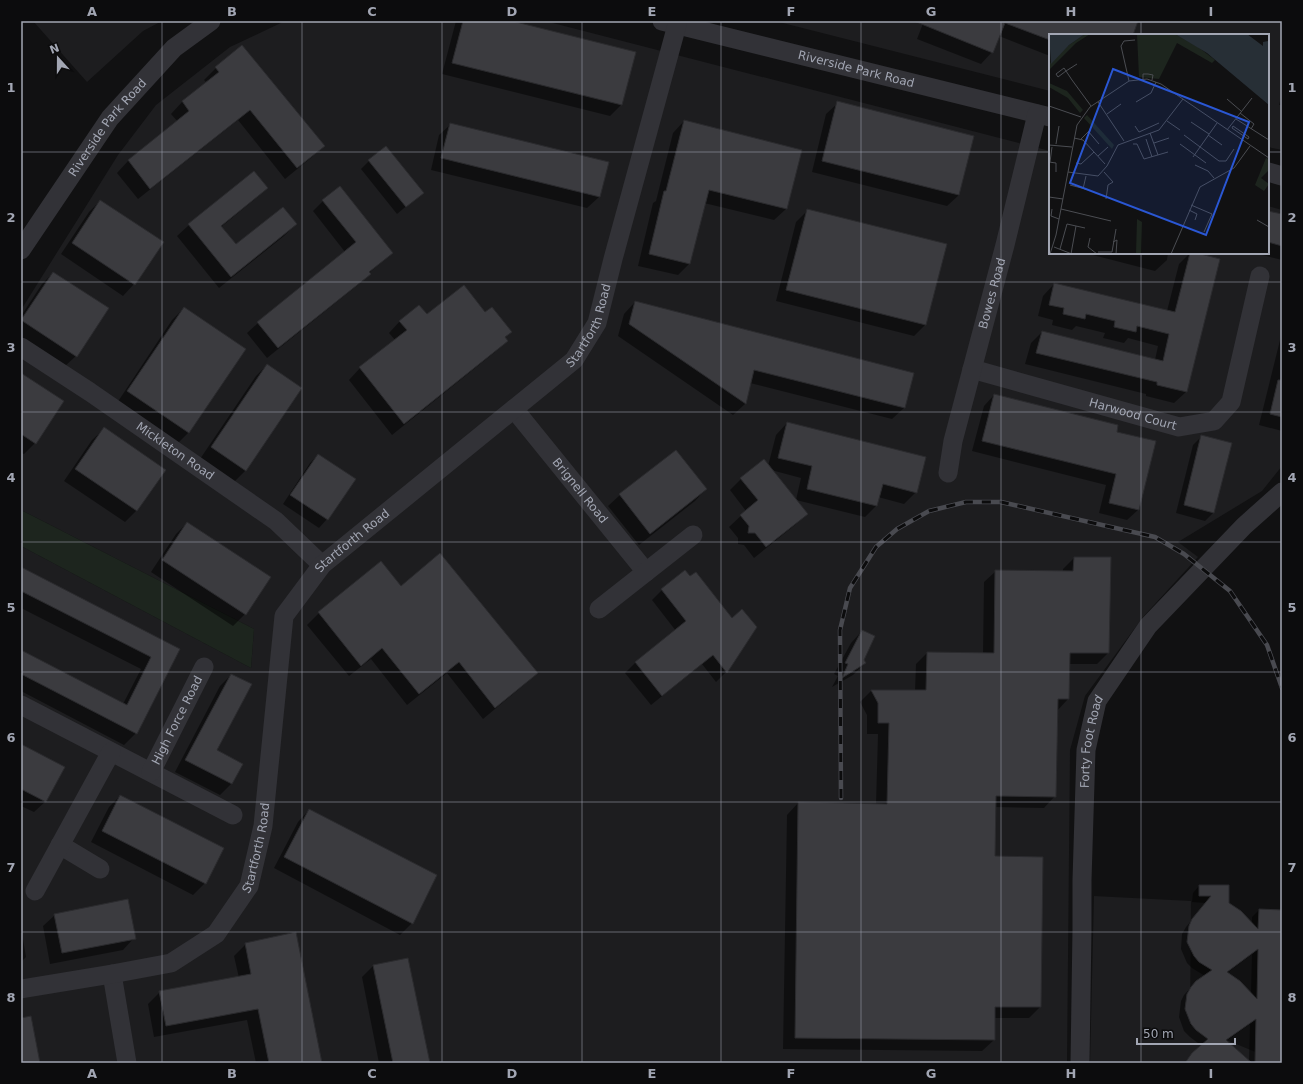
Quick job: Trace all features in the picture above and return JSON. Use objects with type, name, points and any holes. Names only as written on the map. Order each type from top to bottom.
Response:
[{"type":"street","name":"Riverside Park Road","points":[[21,250],[110,118],[174,48],[211,21]]},
{"type":"street","name":"Riverside Park Road","points":[[670,23],[1044,116]]},
{"type":"street","name":"Startforth Road","points":[[21,989],[171,963],[216,934],[249,886],[262,826],[284,616],[322,565],[574,360],[597,322],[670,23]]},
{"type":"street","name":"Bowes Road","points":[[948,473],[953,441],[1007,238],[1044,116]]},
{"type":"street","points":[[1269,172],[1282,176]]},
{"type":"street","name":"Harwood Court","points":[[972,370],[1179,427],[1214,421],[1231,402],[1260,276]]},
{"type":"street","name":"Mickleton Road","points":[[21,348],[90,392],[276,521],[322,565]]},
{"type":"street","name":"Brignell Road","points":[[514,409],[646,572]]},
{"type":"street","name":"Forty Foot Road","points":[[1080,1063],[1082,880],[1086,750],[1097,701],[1148,626],[1244,526],[1282,492]]},
{"type":"street","points":[[599,609],[693,535]]},
{"type":"street","name":"High Force Road","points":[[150,772],[204,667]]},
{"type":"street","name":"High Force Road","points":[[21,705],[233,815]]},
{"type":"street","points":[[35,891],[111,752]]},
{"type":"street","points":[[60,845],[100,869]]},
{"type":"street","points":[[112,974],[128,1063]]},
{"type":"shaded area","points":[[33,21],[162,21],[143,31],[87,82]]},
{"type":"shaded area","points":[[285,21],[545,21],[1049,151],[1049,254],[1269,254],[1269,206],[1282,210],[1282,466],[1262,491],[1178,542],[1198,557],[1143,617],[1085,696],[1070,750],[1067,1063],[21,1063],[21,546],[251,668],[254,629],[21,510],[21,310],[118,155],[156,105],[230,47]]},
{"type":"shaded area","points":[[775,21],[1282,21],[1282,150],[1269,147],[1269,34],[1049,34],[1049,91]]},
{"type":"shaded area","points":[[21,510],[254,629],[251,668],[21,546]]},
{"type":"shaded area","points":[[1094,896],[1191,901],[1190,1025],[1282,1063],[1090,1063]]},
{"type":"building","points":[[463,21],[512,21],[636,52],[622,105],[452,63]]},
{"type":"building","points":[[914,21],[1138,21],[1133,34],[1049,34],[1049,40],[1005,23],[993,53]]},
{"type":"building","points":[[242,45],[325,146],[297,168],[250,110],[150,189],[128,160],[189,111],[182,101],[219,72],[215,67]]},
{"type":"building","points":[[837,101],[974,136],[959,195],[822,161]]},
{"type":"building","points":[[684,120],[802,150],[787,209],[709,190],[690,264],[649,254],[664,191],[666,191]]},
{"type":"building","points":[[450,123],[609,162],[600,197],[441,158]]},
{"type":"building","points":[[386,146],[424,193],[406,207],[368,160]]},
{"type":"building","points":[[254,171],[268,188],[221,226],[236,244],[283,207],[297,224],[231,277],[188,224]]},
{"type":"building","points":[[340,186],[393,253],[369,272],[371,274],[278,348],[257,322],[356,242],[322,200]]},
{"type":"building","points":[[100,200],[164,242],[135,285],[72,243]]},
{"type":"building","points":[[807,209],[947,244],[926,325],[786,290]]},
{"type":"building","points":[[1269,211],[1282,214],[1282,246],[1269,242]]},
{"type":"building","points":[[1190,254],[1201,254],[1220,259],[1187,392],[1157,385],[1157,382],[1036,353],[1042,331],[1163,361],[1169,334],[1137,326],[1136,332],[1114,327],[1115,321],[1086,314],[1085,319],[1063,314],[1064,308],[1049,305],[1054,283],[1175,312]]},
{"type":"building","points":[[53,272],[109,308],[77,357],[21,320]]},
{"type":"building","points":[[464,285],[485,312],[492,307],[512,332],[505,337],[508,341],[404,424],[359,367],[407,330],[399,321],[419,305],[427,314]]},
{"type":"building","points":[[635,301],[914,373],[905,408],[754,370],[746,404],[629,324]]},
{"type":"building","points":[[184,307],[246,349],[189,433],[127,391]]},
{"type":"building","points":[[267,364],[302,388],[246,471],[211,447]]},
{"type":"building","points":[[21,373],[64,401],[36,444],[21,434]]},
{"type":"building","points":[[1278,380],[1282,380],[1282,417],[1270,414]]},
{"type":"building","points":[[994,394],[1118,425],[1117,432],[1156,441],[1139,510],[1109,503],[1116,474],[982,441]]},
{"type":"building","points":[[787,422],[926,457],[917,493],[883,484],[877,506],[807,489],[812,466],[778,458]]},
{"type":"building","points":[[104,427],[166,470],[137,511],[75,469]]},
{"type":"building","points":[[1201,435],[1232,443],[1214,513],[1184,505]]},
{"type":"building","points":[[676,450],[707,489],[650,534],[619,494]]},
{"type":"building","points":[[318,454],[356,479],[328,520],[290,495]]},
{"type":"building","points":[[764,459],[808,514],[766,547],[755,533],[748,533],[749,526],[740,515],[758,500],[740,478]]},
{"type":"building","points":[[187,522],[271,577],[246,615],[162,560]]},
{"type":"building","points":[[440,553],[538,673],[495,708],[459,662],[419,694],[382,648],[361,666],[318,612],[381,561],[401,586]]},
{"type":"building","points":[[1074,557],[1111,557],[1109,653],[1070,653],[1069,699],[1058,699],[1056,797],[996,796],[995,856],[1043,857],[1041,1007],[995,1007],[995,1040],[795,1038],[798,802],[887,804],[889,723],[878,723],[878,703],[871,690],[926,690],[927,652],[994,653],[995,570],[1073,571]]},
{"type":"building","points":[[21,567],[180,649],[137,734],[21,674],[21,650],[127,705],[151,657],[21,591]]},
{"type":"building","points":[[685,570],[690,576],[696,572],[732,618],[742,609],[757,627],[727,673],[713,655],[662,696],[635,662],[686,621],[661,589]]},
{"type":"building","points":[[862,630],[875,636],[864,660],[866,663],[842,678],[848,664],[845,663]]},
{"type":"building","points":[[231,674],[252,684],[217,750],[243,764],[232,784],[185,760]]},
{"type":"building","points":[[21,744],[65,767],[46,802],[21,789]]},
{"type":"building","points":[[120,795],[224,848],[206,884],[102,831]]},
{"type":"building","points":[[309,809],[437,875],[413,924],[284,857]]},
{"type":"building","points":[[1199,885],[1229,885],[1229,903],[1241,911],[1258,929],[1259,909],[1282,910],[1282,1063],[1255,1063],[1256,1019],[1226,1040],[1252,1063],[1185,1063],[1192,1053],[1208,1039],[1191,1024],[1185,1009],[1187,994],[1191,987],[1196,981],[1212,970],[1199,962],[1194,956],[1187,942],[1189,926],[1192,919],[1211,896],[1199,896]],"holes":[[[1258,949],[1257,999],[1240,981],[1227,972]]]},
{"type":"building","points":[[128,899],[136,939],[62,953],[54,914]]},
{"type":"building","points":[[296,932],[322,1063],[269,1063],[258,1009],[166,1026],[159,991],[251,974],[245,943]]},
{"type":"building","points":[[408,958],[430,1063],[393,1063],[373,965]]},
{"type":"building","points":[[31,1016],[40,1063],[21,1063],[21,1018]]},
{"type":"railway","points":[[841,798],[840,630],[850,588],[876,547],[897,529],[929,511],[966,502],[1001,502],[1155,537],[1184,554],[1230,591],[1267,645],[1282,688]]}]
